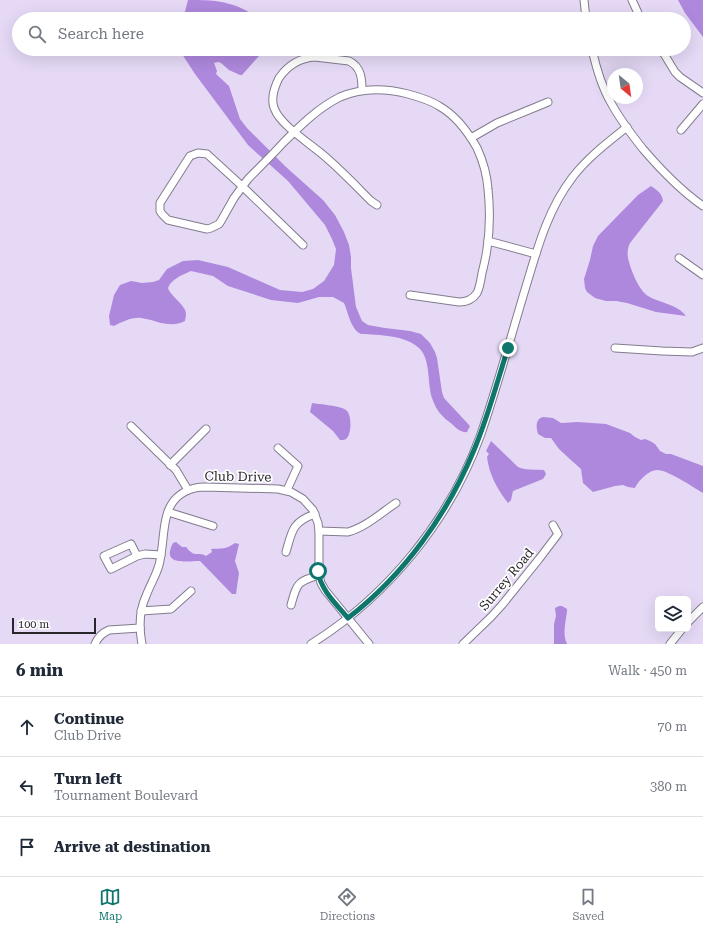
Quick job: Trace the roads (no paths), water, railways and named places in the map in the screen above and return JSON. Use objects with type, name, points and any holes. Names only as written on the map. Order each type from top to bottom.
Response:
[{"type":"street","points":[[584,0],[585,12]]},
{"type":"street","points":[[632,0],[638,12]]},
{"type":"street","points":[[594,56],[603,87],[618,115],[654,161],[673,181],[703,206]]},
{"type":"street","points":[[665,56],[675,72],[680,77],[703,93]]},
{"type":"street","points":[[362,90],[361,73],[356,66],[349,61],[315,57],[301,60],[285,70],[278,81],[273,94],[272,102],[274,110],[284,123],[323,154],[376,205]]},
{"type":"street","points":[[303,245],[242,186],[207,154],[198,153],[190,156],[160,203],[160,211],[164,218],[171,222],[208,229],[211,228],[219,224],[234,198],[242,186],[248,179],[285,141],[314,114],[329,103],[345,95],[370,89],[394,91],[425,99],[449,113],[462,126],[478,150],[483,162],[488,189],[488,241],[478,289],[474,296],[470,299],[459,302],[410,295]]},
{"type":"street","points":[[471,138],[497,123],[548,102]]},
{"type":"street","points":[[681,130],[703,104]]},
{"type":"street","points":[[311,644],[348,618],[386,584],[417,548],[443,511],[460,480],[480,434],[536,254],[554,208],[562,193],[582,166],[627,127]]},
{"type":"street","points":[[488,241],[536,254]]},
{"type":"street","points":[[679,258],[703,275]]},
{"type":"street","points":[[615,348],[692,352],[703,348]]},
{"type":"street","name":"Club Drive","points":[[131,426],[176,470],[188,490]]},
{"type":"street","points":[[170,465],[206,429]]},
{"type":"street","name":"Club Drive","points":[[278,448],[298,466],[287,490]]},
{"type":"street","name":"Club Drive","points":[[142,644],[140,628],[141,611],[161,555],[168,512],[174,500],[181,494],[188,490],[205,487],[287,490],[304,499],[315,514],[318,523],[319,575],[323,587],[369,644]]},
{"type":"street","points":[[319,531],[353,531],[396,503]]},
{"type":"street","points":[[168,512],[213,526]]},
{"type":"street","points":[[286,552],[291,532],[296,524],[315,514]]},
{"type":"street","name":"Surrey Road","points":[[463,644],[498,609],[558,534],[553,525]]},
{"type":"street","points":[[137,556],[145,554],[161,555]]},
{"type":"street","points":[[291,605],[296,588],[299,584],[306,579],[319,575]]},
{"type":"street","points":[[141,611],[171,609],[191,591]]},
{"type":"street","points":[[691,619],[703,607]]},
{"type":"street","points":[[95,644],[99,636],[109,630],[140,628]]},
{"type":"street","points":[[670,644],[680,632]]}]
